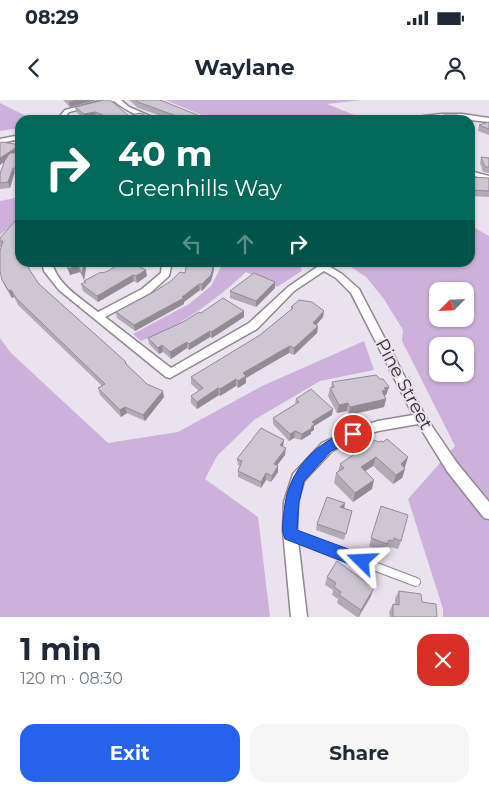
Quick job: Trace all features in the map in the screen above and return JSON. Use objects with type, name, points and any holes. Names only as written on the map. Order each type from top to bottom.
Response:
[{"type":"street","points":[[64,115],[67,110],[112,100]]},
{"type":"street","points":[[117,100],[127,108],[144,115]]},
{"type":"street","points":[[475,118],[489,120]]},
{"type":"street","points":[[0,141],[15,138]]},
{"type":"street","points":[[475,174],[489,178]]},
{"type":"street","points":[[48,267],[62,288],[170,374],[253,326],[291,289],[318,267]]},
{"type":"street","points":[[98,316],[146,292],[166,274],[167,267]]},
{"type":"street","name":"Pine Street","points":[[323,267],[339,276],[355,291],[421,419],[452,467],[489,513]]},
{"type":"street","points":[[299,617],[290,534],[292,502],[298,478],[327,447],[353,434],[378,426],[421,419]]},
{"type":"lane","points":[[290,534],[416,582]]},
{"type":"shaded area","points":[[165,100],[362,100],[327,104],[354,115],[202,115]]},
{"type":"shaded area","points":[[0,103],[24,115],[15,115],[15,129],[0,131]]},
{"type":"shaded area","points":[[15,198],[15,222],[0,235],[0,201]]},
{"type":"shaded area","points":[[475,228],[489,236],[489,617],[443,617],[443,609],[408,499],[455,446],[402,341],[403,330],[384,299],[366,277],[351,267],[475,267]]},
{"type":"shaded area","points":[[221,267],[300,267],[302,271],[277,287],[246,272],[210,303],[170,328],[141,341],[133,334],[189,304],[211,286]]},
{"type":"shaded area","points":[[0,338],[10,352],[108,443],[178,432],[262,386],[364,341],[374,370],[320,381],[254,420],[217,456],[205,479],[258,517],[270,617],[0,617]]},
{"type":"building","points":[[110,100],[128,115],[102,115],[95,112],[84,114],[75,107]]},
{"type":"building","points":[[135,100],[160,100],[198,115],[174,115]]},
{"type":"building","points":[[489,122],[489,129],[479,125]]},
{"type":"building","points":[[0,143],[15,144],[15,148],[0,158]]},
{"type":"building","points":[[10,153],[15,153],[15,168],[13,168],[8,182],[0,183],[0,174],[5,160]]},
{"type":"building","points":[[481,157],[489,158],[489,167],[485,167]]},
{"type":"building","points":[[475,177],[489,178],[489,191],[475,190]]},
{"type":"building","points":[[15,221],[15,267],[28,267],[39,284],[126,362],[147,384],[163,391],[143,415],[125,407],[120,410],[98,388],[105,384],[16,298],[11,290],[9,291],[2,280],[0,271],[0,251],[3,241],[0,241],[0,238]]},
{"type":"building","points":[[78,267],[83,267],[82,274]]},
{"type":"building","points":[[114,267],[140,267],[146,270],[136,276],[133,275],[97,296],[81,284],[101,272],[108,271]]},
{"type":"building","points":[[186,267],[213,267],[211,275],[202,284],[199,284],[182,297],[184,298],[134,325],[116,312],[152,293],[171,281],[180,272],[185,273]]},
{"type":"building","points":[[254,273],[275,282],[256,301],[230,291]]},
{"type":"building","points":[[223,298],[244,311],[211,332],[189,344],[187,342],[170,352],[162,345],[158,348],[148,338],[183,322],[199,312],[201,313]]},
{"type":"building","points":[[299,300],[312,302],[324,311],[313,323],[318,326],[294,348],[290,346],[286,348],[243,373],[246,376],[238,381],[236,379],[220,389],[218,388],[197,402],[191,396],[203,388],[191,377],[260,335],[293,308],[291,307]]},
{"type":"building","points":[[376,375],[383,379],[389,387],[384,388],[386,390],[382,391],[386,399],[350,407],[348,403],[339,405],[330,388],[334,387],[332,382]]},
{"type":"building","points":[[311,389],[333,409],[312,422],[315,424],[312,428],[302,434],[295,431],[290,434],[273,418],[299,402],[296,399]]},
{"type":"building","points":[[261,428],[284,440],[280,445],[286,448],[274,464],[278,466],[272,476],[266,473],[261,482],[238,471],[242,461],[237,459]]},
{"type":"building","points":[[387,439],[408,457],[401,464],[405,469],[396,475],[376,457],[361,467],[374,480],[355,493],[336,473],[344,468],[340,464],[375,440],[383,442]]},
{"type":"building","points":[[327,497],[345,503],[340,507],[352,511],[346,534],[317,524]]},
{"type":"building","points":[[381,506],[408,515],[401,541],[394,538],[393,541],[389,540],[387,544],[371,538]]},
{"type":"building","points":[[337,561],[374,588],[361,610],[339,595],[341,592],[334,587],[336,583],[327,577]]},
{"type":"building","points":[[399,591],[421,594],[422,602],[436,604],[437,617],[393,617],[393,604],[399,605]]},
{"type":"route","points":[[353,434],[327,447],[298,478],[292,502],[290,534],[362,561]]}]
